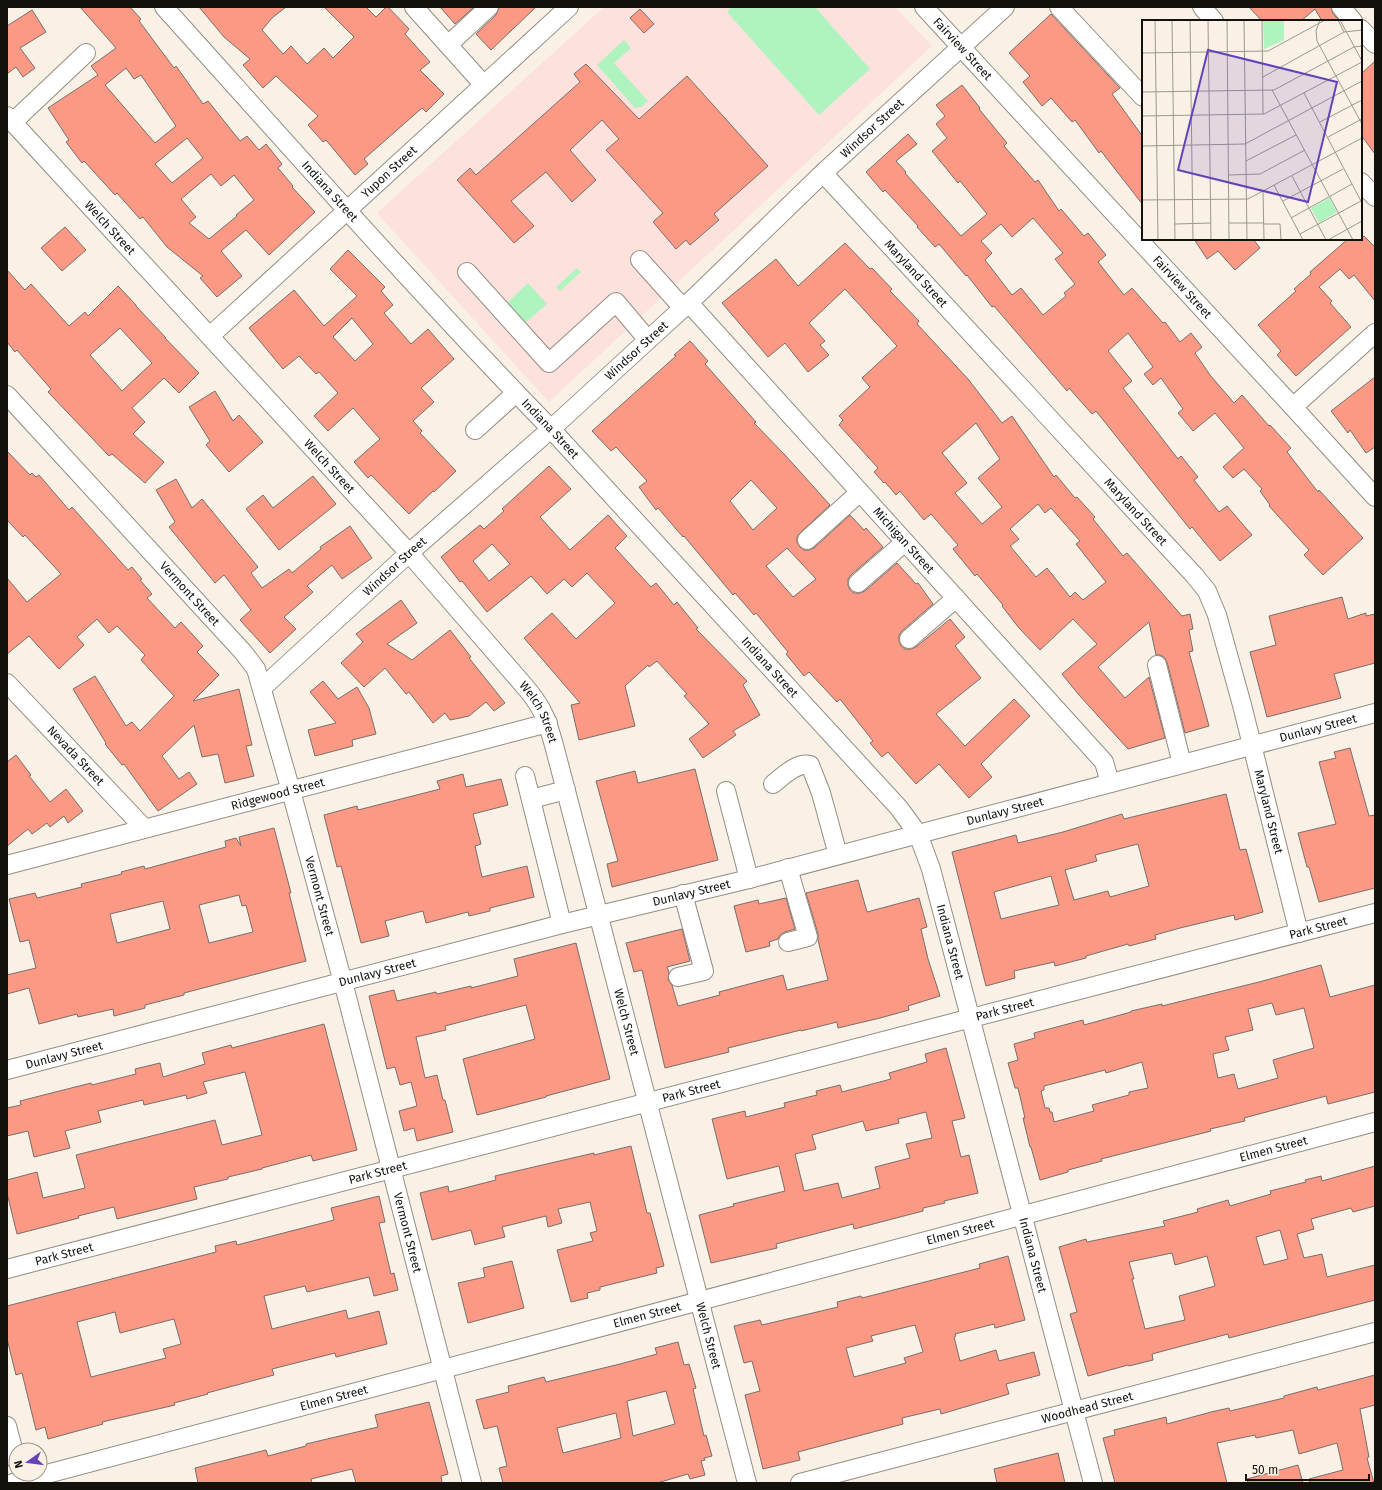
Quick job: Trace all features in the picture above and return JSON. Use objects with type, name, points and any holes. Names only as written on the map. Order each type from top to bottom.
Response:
[{"type":"street","name":"Indiana Street","points":[[164,7],[387,256],[551,429],[899,808],[918,834],[931,869],[1093,1483]]},
{"type":"street","points":[[414,7],[483,84]]},
{"type":"street","points":[[448,46],[489,7]]},
{"type":"street","name":"Yupon Street","points":[[210,336],[483,84],[569,7]]},
{"type":"street","name":"Fairview Street","points":[[924,7],[960,48],[1142,239]]},
{"type":"street","name":"Windsor Street","points":[[262,688],[686,306],[824,173],[1005,7]]},
{"type":"street","points":[[1059,7],[1142,96]]},
{"type":"street","points":[[1202,7],[1213,20]]},
{"type":"street","points":[[1341,7],[1352,20]]},
{"type":"street","points":[[10,119],[86,53]]},
{"type":"street","name":"Welch Street","points":[[10,119],[409,554],[539,704],[548,723],[566,790],[748,1483]]},
{"type":"street","name":"Maryland Street","points":[[824,173],[1183,563],[1207,591],[1217,615],[1300,933]]},
{"type":"street","points":[[1362,183],[1375,197]]},
{"type":"street","name":"Fairview Street","points":[[1144,241],[1375,497]]},
{"type":"street","name":"Michigan Street","points":[[640,260],[686,306],[860,492],[1104,762],[1110,783]]},
{"type":"street","points":[[467,272],[549,364],[616,302],[648,340]]},
{"type":"street","points":[[1293,407],[1375,333]]},
{"type":"street","points":[[475,430],[516,393]]},
{"type":"street","name":"Vermont Street","points":[[7,395],[243,652],[256,670],[291,791],[343,982],[472,1483]]},
{"type":"street","points":[[807,540],[860,492]]},
{"type":"street","points":[[858,583],[905,542]]},
{"type":"street","points":[[909,639],[956,598]]},
{"type":"street","points":[[1157,665],[1182,764]]},
{"type":"street","name":"Nevada Street","points":[[7,683],[144,828]]},
{"type":"street","name":"Dunlavy Street","points":[[7,1070],[598,914],[749,879],[1375,713]]},
{"type":"street","name":"Ridgewood Street","points":[[7,865],[548,723]]},
{"type":"street","points":[[773,784],[798,766],[804,764],[810,765],[821,793],[838,855]]},
{"type":"street","points":[[526,776],[562,924]]},
{"type":"street","points":[[531,798],[566,790]]},
{"type":"street","points":[[726,791],[749,879]]},
{"type":"street","points":[[788,868],[808,937],[788,942]]},
{"type":"street","points":[[678,977],[704,971],[683,894]]},
{"type":"street","name":"Park Street","points":[[7,1269],[1375,913]]},
{"type":"street","name":"Elmen Street","points":[[48,1472],[1375,1122]]},
{"type":"street","name":"Woodhead Street","points":[[800,1483],[1375,1332]]},
{"type":"street","points":[[7,1426],[11,1442]]},
{"type":"shaded area","points":[[604,7],[895,7],[932,46],[549,402],[377,213]]},
{"type":"green space","points":[[732,7],[815,7],[870,69],[819,115],[727,12]]},
{"type":"green space","points":[[624,40],[631,48],[614,63],[648,101],[641,107],[635,108],[597,65]]},
{"type":"green space","points":[[577,268],[581,272],[560,291],[556,287]]},
{"type":"green space","points":[[528,283],[547,304],[525,323],[507,303]]},
{"type":"building","points":[[80,7],[130,7],[141,19],[139,21],[174,68],[176,66],[203,104],[208,101],[240,141],[247,136],[259,150],[266,144],[282,164],[278,168],[293,186],[292,187],[315,212],[269,255],[246,230],[221,251],[242,276],[217,297],[200,278],[203,276],[167,247],[143,217],[140,219],[117,193],[115,195],[84,161],[82,163],[66,142],[69,140],[48,108],[98,75],[91,66],[116,48]],"holes":[[[126,68],[134,79],[141,75],[176,126],[155,143],[105,85]],[[187,138],[203,158],[172,183],[155,164]],[[211,174],[221,186],[234,175],[254,200],[209,239],[189,223],[196,217],[181,199]]]},
{"type":"building","points":[[199,7],[286,7],[272,18],[262,30],[283,54],[291,46],[307,64],[324,48],[333,58],[354,37],[324,7],[366,7],[376,17],[386,7],[388,7],[409,29],[405,34],[430,62],[420,70],[444,94],[426,112],[422,108],[364,159],[368,164],[355,175],[326,140],[323,142],[308,125],[318,116],[276,76],[263,88],[243,65],[250,59],[224,37]]},
{"type":"building","points":[[440,7],[474,7],[455,24]]},
{"type":"building","points":[[499,7],[536,7],[491,50],[476,34],[496,15]]},
{"type":"building","points":[[1249,7],[1331,7],[1333,14],[1338,19],[1321,20],[1315,9],[1302,20],[1261,20]]},
{"type":"building","points":[[640,9],[654,24],[644,33],[630,18]]},
{"type":"building","points":[[32,10],[46,32],[20,48],[35,68],[23,77],[16,67],[7,74],[7,26]]},
{"type":"building","points":[[1051,14],[1120,88],[1112,94],[1142,136],[1142,204],[1101,151],[1099,153],[1075,120],[1072,122],[1051,98],[1042,106],[1023,82],[1030,76],[1009,53]]},
{"type":"building","points":[[1375,61],[1375,154],[1362,136],[1362,73]]},
{"type":"building","points":[[586,64],[639,119],[687,76],[768,166],[714,214],[719,220],[690,245],[686,240],[676,249],[653,222],[663,213],[606,150],[619,139],[602,120],[570,150],[596,180],[572,202],[546,172],[511,201],[534,226],[514,243],[457,180],[470,168],[476,175],[580,82],[574,74]]},
{"type":"building","points":[[962,85],[980,108],[979,109],[1007,143],[1004,146],[1035,182],[1038,180],[1059,211],[1061,209],[1084,236],[1088,233],[1106,255],[1098,262],[1124,295],[1132,288],[1163,323],[1165,322],[1180,342],[1191,333],[1202,347],[1195,353],[1210,375],[1234,403],[1242,395],[1269,426],[1270,425],[1291,448],[1287,452],[1318,492],[1319,490],[1363,538],[1323,575],[1304,555],[1309,550],[1269,506],[1270,505],[1260,491],[1262,489],[1244,469],[1233,478],[1223,467],[1244,448],[1215,413],[1193,431],[1178,413],[1183,409],[1161,378],[1153,385],[1144,374],[1153,367],[1128,333],[1108,351],[1132,381],[1123,388],[1178,459],[1181,456],[1198,477],[1194,480],[1219,512],[1227,506],[1252,535],[1220,561],[1192,527],[1190,529],[1096,411],[1092,414],[1069,388],[1067,391],[994,306],[992,307],[967,275],[966,276],[939,244],[935,247],[885,190],[883,192],[866,172],[908,134],[917,144],[896,161],[961,236],[987,214],[960,181],[958,183],[932,151],[947,138],[936,124],[945,116],[936,105]],"holes":[[[1033,218],[1063,253],[1055,259],[1075,284],[1064,293],[1066,296],[1043,315],[1021,288],[1012,295],[985,260],[992,253],[981,241],[1001,224],[1012,237]]]},
{"type":"building","points":[[65,227],[86,250],[62,271],[41,248]]},
{"type":"building","points":[[1364,236],[1375,247],[1375,301],[1354,275],[1349,279],[1340,269],[1319,287],[1332,301],[1330,303],[1351,327],[1296,376],[1277,355],[1281,351],[1258,325],[1296,291],[1294,289],[1311,274],[1310,272],[1347,240],[1362,240]]},
{"type":"building","points":[[1195,240],[1254,240],[1260,248],[1235,270],[1218,251],[1207,259]]},
{"type":"building","points":[[845,243],[892,289],[890,291],[919,321],[917,324],[968,379],[1002,423],[1012,416],[1054,477],[1056,475],[1075,498],[1077,497],[1095,517],[1093,519],[1123,556],[1127,553],[1182,616],[1190,614],[1193,629],[1189,630],[1193,651],[1189,652],[1209,726],[1185,733],[1167,662],[1164,657],[1156,655],[1149,622],[1098,667],[1125,698],[1149,677],[1165,738],[1128,749],[1062,674],[1097,644],[1073,619],[1040,650],[1019,628],[1002,606],[1003,605],[977,574],[975,576],[953,549],[958,545],[931,514],[924,520],[900,491],[896,495],[874,472],[878,468],[839,425],[843,420],[839,416],[870,387],[862,378],[897,346],[845,289],[809,323],[825,341],[820,345],[829,355],[808,372],[785,343],[768,357],[722,303],[776,259],[798,286]],"holes":[[[976,423],[1000,459],[978,478],[1002,507],[982,524],[955,493],[967,483],[942,453]],[[1038,504],[1045,513],[1051,508],[1080,541],[1076,544],[1106,582],[1083,600],[1075,592],[1070,597],[1047,568],[1036,577],[1010,546],[1019,539],[1010,529]]]},
{"type":"building","points":[[348,250],[385,287],[381,291],[393,305],[384,313],[411,344],[428,329],[454,359],[421,388],[434,402],[413,421],[422,431],[420,433],[456,471],[409,514],[371,475],[368,478],[354,462],[380,439],[353,408],[328,431],[314,416],[338,393],[319,372],[316,374],[299,356],[283,369],[249,328],[294,290],[324,326],[357,296],[330,269]],"holes":[[[352,318],[373,344],[355,361],[333,337]]]},
{"type":"building","points":[[7,270],[25,290],[31,284],[69,326],[85,312],[88,316],[118,286],[199,373],[179,393],[164,378],[132,408],[145,422],[133,434],[164,462],[145,483],[112,454],[109,456],[48,392],[51,389],[17,350],[15,352],[7,342]],"holes":[[[120,328],[152,363],[122,391],[90,355]]]},
{"type":"building","points":[[690,341],[708,361],[705,364],[756,422],[754,423],[830,505],[797,537],[797,542],[800,547],[804,550],[814,548],[850,515],[864,530],[866,528],[883,547],[851,575],[848,579],[850,590],[854,593],[865,591],[897,563],[916,584],[918,583],[933,604],[902,631],[899,635],[901,646],[905,649],[916,647],[950,619],[965,637],[955,646],[981,678],[936,714],[965,746],[1014,699],[1030,716],[981,764],[992,777],[969,798],[939,764],[916,784],[888,752],[882,757],[870,743],[873,741],[840,699],[837,702],[809,672],[804,676],[786,654],[788,652],[756,613],[754,615],[735,593],[733,595],[684,536],[683,537],[658,508],[656,510],[639,487],[647,481],[616,447],[611,451],[592,431],[676,356],[674,355]],"holes":[[[751,480],[777,508],[753,530],[730,501]],[[787,548],[816,579],[793,597],[766,566]]]},
{"type":"building","points":[[1375,377],[1375,447],[1366,453],[1350,430],[1348,433],[1331,411]]},
{"type":"building","points":[[215,391],[233,421],[239,415],[263,442],[229,472],[206,445],[210,441],[189,407]]},
{"type":"building","points":[[7,451],[30,475],[32,473],[36,477],[39,475],[69,510],[72,507],[128,570],[132,567],[142,579],[140,580],[152,594],[147,598],[175,628],[181,622],[203,646],[197,652],[219,675],[193,701],[239,689],[252,745],[246,746],[254,776],[225,783],[218,754],[202,757],[194,725],[162,756],[179,779],[189,772],[197,784],[158,811],[124,764],[122,765],[105,744],[106,743],[73,689],[95,676],[126,726],[132,722],[140,731],[174,696],[141,660],[145,655],[117,626],[109,633],[97,619],[77,637],[84,645],[59,669],[29,636],[7,654],[7,578],[27,602],[61,574],[25,535],[23,537],[7,520]]},
{"type":"building","points":[[549,466],[571,489],[540,517],[570,550],[608,515],[627,536],[615,548],[651,587],[656,583],[674,605],[677,602],[698,628],[696,629],[747,681],[743,685],[760,715],[733,731],[736,735],[703,758],[689,739],[709,724],[684,696],[687,694],[657,661],[649,667],[648,665],[625,686],[635,726],[579,740],[571,705],[580,703],[524,638],[552,613],[576,639],[615,603],[587,573],[572,587],[564,579],[547,594],[531,576],[487,612],[462,581],[460,582],[441,557],[480,525],[484,529],[504,511],[502,509]],"holes":[[[492,544],[510,564],[489,581],[473,561]]]},
{"type":"building","points":[[313,476],[336,504],[279,550],[246,509],[263,495],[273,508]]},
{"type":"building","points":[[176,479],[192,508],[202,499],[258,567],[251,573],[262,588],[289,569],[292,573],[321,549],[320,547],[350,526],[372,558],[342,579],[332,565],[307,586],[313,592],[284,617],[296,629],[270,653],[240,620],[251,610],[224,575],[215,583],[169,527],[175,522],[156,490]]},
{"type":"building","points":[[1342,597],[1348,619],[1366,613],[1366,616],[1375,614],[1375,663],[1334,674],[1341,698],[1267,717],[1250,652],[1276,645],[1269,616]]},
{"type":"building","points":[[401,600],[417,623],[387,644],[412,660],[450,630],[471,657],[469,658],[505,703],[494,711],[486,702],[469,716],[450,720],[445,713],[433,723],[409,692],[406,694],[385,668],[364,687],[341,663],[363,642],[356,634]]},
{"type":"building","points":[[323,681],[338,699],[357,687],[369,708],[376,734],[352,740],[353,746],[315,756],[308,730],[336,723],[310,692]]},
{"type":"building","points":[[1350,748],[1369,816],[1375,815],[1375,888],[1319,902],[1309,867],[1307,867],[1298,833],[1336,824],[1319,762],[1336,758],[1334,752]]},
{"type":"building","points":[[16,755],[31,775],[29,776],[50,802],[66,789],[83,811],[68,823],[64,816],[50,827],[47,823],[32,834],[28,829],[7,846],[7,762]]},
{"type":"building","points":[[695,769],[718,860],[612,887],[607,864],[618,861],[596,781],[635,771],[638,783]]},
{"type":"building","points":[[463,774],[466,787],[501,779],[508,805],[473,814],[481,844],[475,846],[482,877],[527,866],[534,897],[490,908],[490,911],[469,916],[468,912],[426,923],[423,911],[385,921],[389,936],[361,943],[341,866],[337,867],[324,815],[357,806],[358,810],[440,789],[437,781]]},
{"type":"building","points":[[1226,794],[1240,850],[1246,849],[1263,912],[1235,920],[1234,915],[1180,928],[1155,935],[1156,939],[1129,946],[1128,944],[1086,956],[1086,958],[1055,966],[1054,962],[1014,971],[1015,978],[986,986],[952,852],[1016,835],[1018,843],[1063,832],[1122,814],[1124,819]],"holes":[[[1138,844],[1149,886],[1110,897],[1108,891],[1074,900],[1065,870],[1097,861],[1095,855]],[[1051,876],[1059,905],[1001,919],[994,892]]]},
{"type":"building","points":[[274,828],[291,893],[289,893],[306,961],[184,993],[184,995],[145,1005],[145,1008],[114,1016],[113,1009],[78,1017],[77,1014],[39,1024],[29,988],[7,994],[7,975],[36,968],[29,940],[20,942],[9,899],[35,893],[37,898],[82,887],[81,884],[122,874],[121,872],[144,866],[145,869],[226,847],[225,841],[236,838],[241,846],[239,837]],"holes":[[[239,895],[242,906],[246,905],[253,932],[209,943],[199,905]],[[163,901],[170,929],[117,943],[110,914]]]},
{"type":"building","points":[[858,880],[867,912],[919,898],[927,927],[921,929],[928,959],[940,996],[908,1006],[909,1010],[880,1018],[838,1028],[837,1022],[801,1030],[728,1048],[729,1052],[665,1068],[642,970],[634,972],[626,943],[682,929],[690,961],[667,967],[669,972],[668,980],[672,985],[678,1006],[720,995],[719,992],[783,975],[787,990],[828,980],[818,940],[818,934],[806,893]]},
{"type":"building","points":[[786,898],[795,929],[785,932],[780,935],[778,939],[769,942],[770,946],[746,952],[734,906],[758,900],[759,904]]},
{"type":"building","points":[[576,943],[610,1079],[477,1115],[463,1059],[535,1039],[526,1005],[445,1026],[446,1030],[416,1037],[425,1078],[437,1075],[453,1132],[417,1141],[414,1128],[404,1131],[399,1111],[417,1106],[411,1082],[400,1085],[395,1067],[387,1069],[369,996],[394,990],[397,1001],[436,992],[437,994],[471,986],[471,988],[518,976],[514,959]]},
{"type":"building","points":[[1321,965],[1330,997],[1375,985],[1375,1092],[1328,1104],[1326,1096],[1244,1118],[1245,1121],[1210,1129],[1211,1131],[1101,1159],[1102,1161],[1068,1170],[1068,1172],[1040,1180],[1023,1118],[1025,1118],[1018,1088],[1015,1088],[1008,1063],[1018,1060],[1014,1044],[1035,1038],[1034,1033],[1083,1020],[1084,1025],[1131,1011],[1162,1004],[1162,1006]],"holes":[[[1272,1003],[1276,1015],[1304,1008],[1314,1048],[1273,1060],[1278,1078],[1238,1089],[1234,1074],[1218,1078],[1213,1054],[1229,1050],[1225,1037],[1253,1030],[1248,1009]],[[1142,1062],[1148,1088],[1129,1092],[1129,1095],[1092,1105],[1094,1111],[1054,1122],[1052,1112],[1050,1112],[1049,1108],[1045,1108],[1041,1091],[1044,1090],[1044,1086],[1105,1070],[1106,1073]]]},
{"type":"building","points":[[324,1024],[357,1150],[313,1161],[311,1155],[228,1177],[228,1179],[194,1187],[197,1199],[117,1219],[114,1207],[78,1216],[79,1218],[17,1234],[7,1193],[7,1180],[37,1172],[43,1198],[85,1188],[76,1155],[215,1120],[222,1145],[262,1135],[245,1072],[203,1082],[207,1093],[187,1099],[186,1095],[144,1105],[143,1100],[98,1111],[101,1122],[65,1131],[70,1148],[34,1157],[28,1131],[7,1136],[7,1108],[21,1105],[20,1101],[91,1083],[92,1085],[136,1074],[135,1069],[160,1063],[163,1077],[205,1064],[202,1053],[231,1045],[232,1048]]},
{"type":"building","points":[[946,1048],[965,1118],[952,1121],[961,1157],[969,1155],[978,1193],[944,1201],[945,1203],[923,1208],[923,1211],[854,1229],[853,1224],[776,1244],[777,1248],[711,1263],[699,1215],[734,1206],[733,1204],[785,1191],[779,1166],[727,1179],[712,1119],[745,1111],[746,1117],[785,1107],[784,1103],[817,1095],[816,1091],[840,1085],[842,1092],[891,1079],[889,1073],[927,1062],[925,1054]],"holes":[[[926,1112],[932,1138],[906,1144],[910,1158],[875,1167],[880,1188],[842,1198],[838,1183],[804,1191],[795,1154],[816,1149],[812,1135],[863,1121],[866,1131],[899,1123],[898,1119]]]},
{"type":"building","points":[[631,1146],[647,1213],[650,1213],[664,1266],[656,1268],[657,1273],[600,1287],[600,1290],[587,1293],[588,1298],[571,1302],[557,1250],[593,1241],[590,1233],[597,1231],[590,1202],[558,1209],[562,1223],[548,1227],[546,1216],[502,1227],[505,1237],[475,1245],[471,1230],[432,1240],[420,1193],[448,1186],[449,1192],[496,1180],[495,1176]]},
{"type":"building","points":[[1375,1166],[1375,1206],[1353,1212],[1351,1208],[1311,1219],[1314,1229],[1297,1234],[1304,1258],[1322,1254],[1327,1277],[1375,1265],[1375,1300],[1229,1338],[1228,1334],[1182,1346],[1152,1354],[1153,1360],[1088,1376],[1070,1314],[1077,1312],[1059,1247],[1086,1239],[1087,1242],[1165,1226],[1163,1221],[1198,1212],[1197,1209],[1228,1200],[1230,1206],[1271,1194],[1270,1191],[1306,1182],[1305,1180],[1321,1176],[1322,1181]],"holes":[[[1280,1230],[1288,1259],[1264,1265],[1256,1237]],[[1172,1253],[1175,1265],[1207,1256],[1215,1286],[1179,1296],[1185,1320],[1145,1329],[1129,1262]]]},
{"type":"building","points":[[379,1196],[385,1222],[379,1223],[391,1274],[394,1273],[398,1290],[374,1296],[369,1277],[307,1292],[305,1286],[264,1296],[272,1329],[346,1310],[348,1319],[379,1311],[387,1344],[336,1357],[335,1353],[272,1369],[274,1375],[174,1403],[175,1405],[102,1422],[103,1424],[48,1439],[45,1427],[36,1430],[22,1373],[16,1375],[7,1339],[7,1306],[216,1252],[215,1246],[236,1241],[237,1245],[334,1220],[331,1208]],"holes":[[[115,1312],[120,1333],[174,1319],[181,1344],[163,1349],[166,1358],[91,1377],[77,1322]]]},
{"type":"building","points":[[1008,1256],[1025,1320],[995,1328],[994,1324],[955,1334],[956,1336],[954,1337],[960,1361],[996,1350],[999,1361],[1034,1352],[1040,1375],[1006,1384],[1009,1394],[941,1414],[940,1409],[902,1418],[903,1424],[798,1452],[800,1460],[763,1469],[745,1395],[760,1391],[752,1361],[744,1363],[734,1326],[760,1320],[762,1325],[838,1307],[837,1302],[861,1296],[862,1298],[980,1268],[979,1264]],"holes":[[[915,1325],[923,1352],[904,1358],[906,1363],[854,1377],[846,1348],[873,1341],[871,1336]]]},
{"type":"building","points":[[512,1261],[524,1308],[468,1323],[458,1283],[485,1277],[483,1268]]},
{"type":"building","points":[[678,1342],[684,1365],[689,1364],[696,1388],[693,1389],[704,1436],[706,1435],[712,1456],[704,1458],[705,1460],[701,1461],[705,1475],[690,1479],[688,1474],[657,1483],[503,1483],[499,1468],[507,1466],[497,1426],[484,1429],[476,1400],[509,1392],[508,1386],[544,1377],[546,1382],[657,1354],[655,1348]],"holes":[[[666,1391],[675,1424],[633,1436],[627,1401]],[[616,1413],[621,1438],[563,1453],[557,1428]]]},
{"type":"building","points":[[1375,1375],[1375,1405],[1360,1409],[1369,1457],[1367,1458],[1374,1483],[1310,1483],[1309,1479],[1343,1470],[1337,1443],[1299,1454],[1293,1430],[1256,1438],[1255,1435],[1217,1443],[1227,1483],[1115,1483],[1103,1438],[1115,1435],[1114,1430],[1166,1417],[1167,1424],[1229,1408],[1230,1411],[1284,1398],[1284,1396],[1317,1387],[1318,1390]]},
{"type":"building","points":[[429,1402],[448,1474],[441,1476],[442,1483],[356,1483],[352,1469],[311,1479],[312,1483],[198,1483],[195,1468],[266,1450],[268,1456],[306,1446],[306,1444],[378,1427],[375,1415]]},
{"type":"building","points":[[1058,1453],[1065,1483],[997,1483],[994,1469]]},
{"type":"building","points":[[1298,1465],[1303,1483],[1248,1483],[1247,1479]]}]
